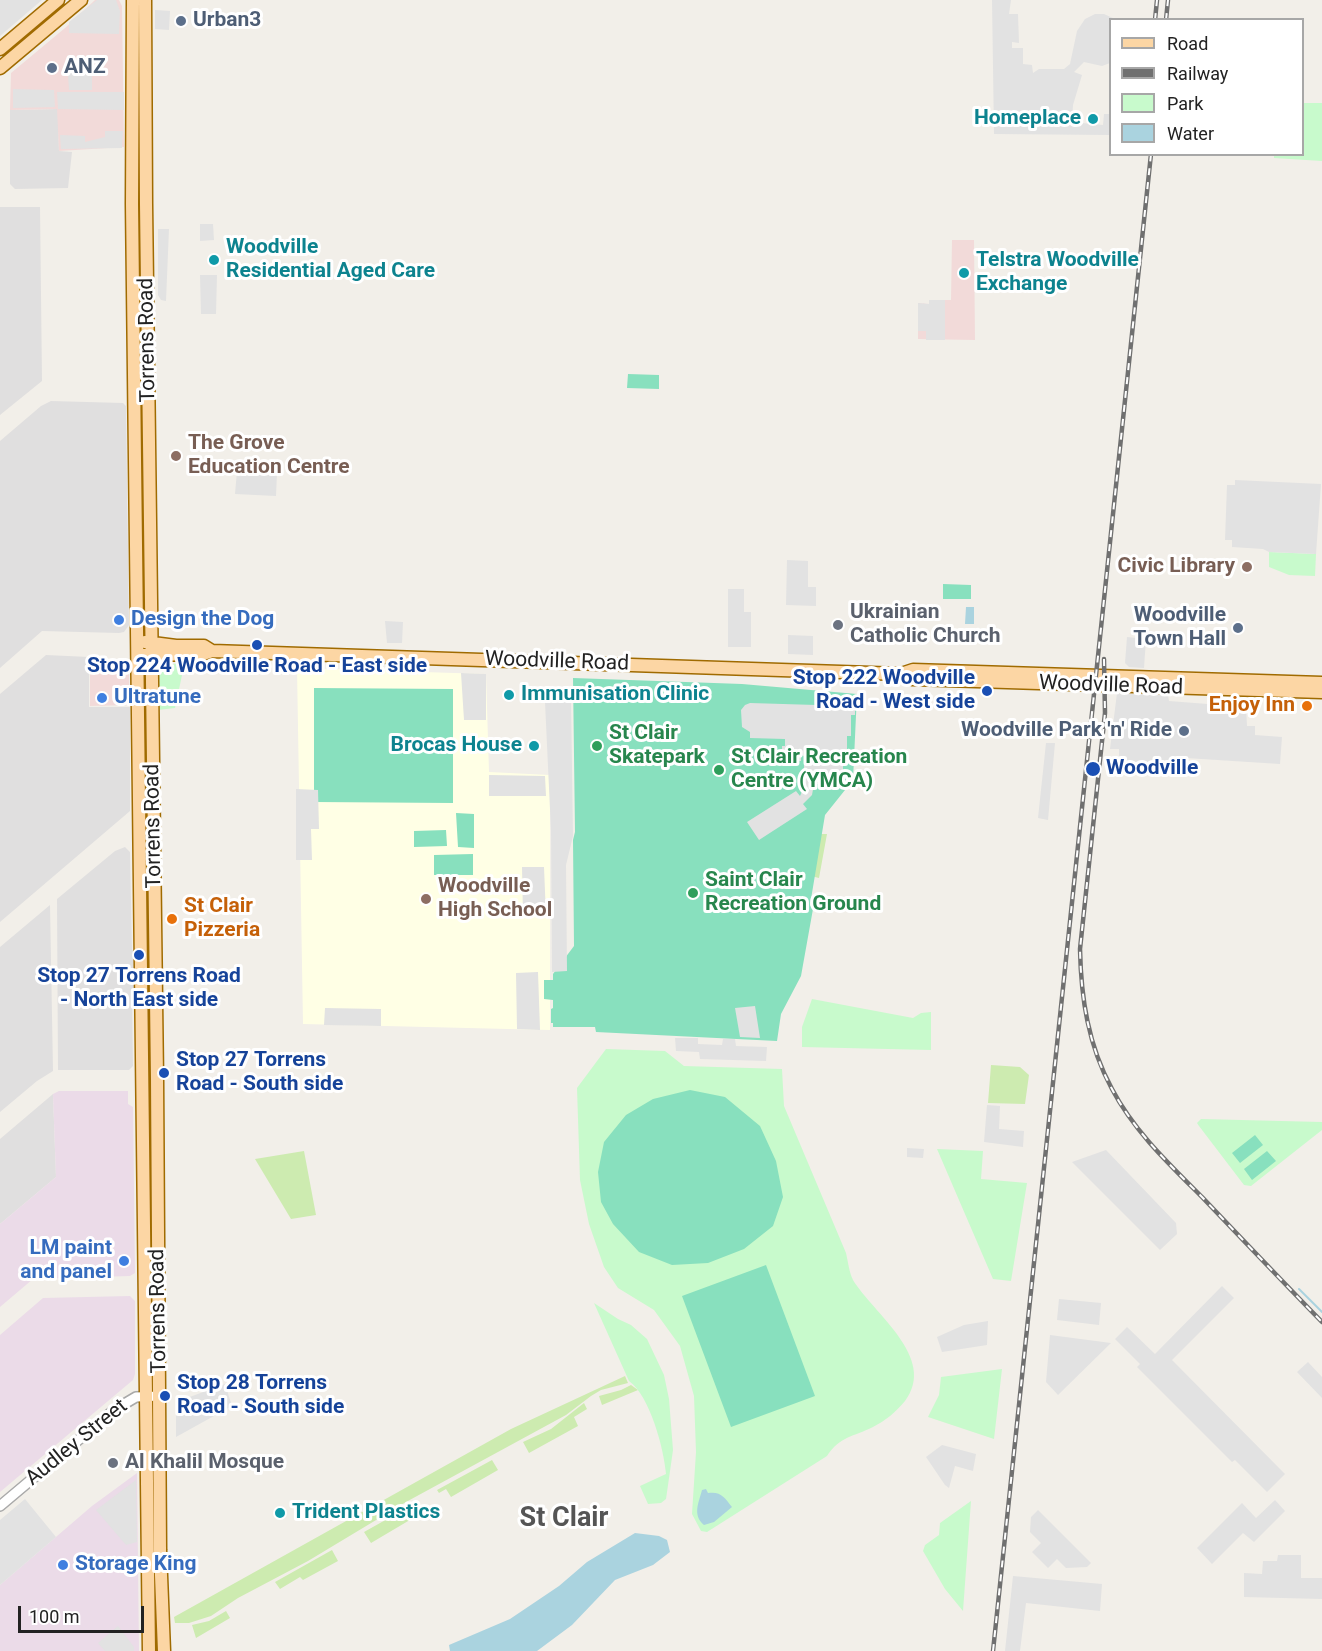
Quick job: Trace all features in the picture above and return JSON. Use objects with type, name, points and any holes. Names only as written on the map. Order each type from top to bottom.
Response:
[{"type":"main road","points":[[0,49],[58,0]]},
{"type":"main road","points":[[43,13],[51,14],[69,0]]},
{"type":"main road","points":[[0,69],[81,0]]},
{"type":"main road","name":"Torrens Road","points":[[133,0],[132,204],[146,1396],[153,1468],[164,1651]]},
{"type":"main road","name":"Torrens Road","points":[[145,0],[160,1396],[153,1468],[149,1651]]},
{"type":"main road","points":[[0,59],[17,54]]},
{"type":"main road","name":"Woodville Road","points":[[151,649],[204,646],[212,651]]},
{"type":"main road","name":"Woodville Road","points":[[137,648],[176,655],[203,654],[212,651],[901,674],[914,679],[1322,692]]},
{"type":"main road","points":[[151,677],[160,664],[176,655]]},
{"type":"main road","name":"Woodville Road","points":[[901,674],[913,670],[1322,683]]},
{"type":"main road","points":[[143,1209],[150,1203],[158,1205]]},
{"type":"street","name":"Audley Street","points":[[0,1506],[128,1400],[160,1396]]},
{"type":"shaded area","points":[[0,0],[42,0],[0,36]]},
{"type":"shaded area","points":[[95,0],[119,0],[122,6],[124,147],[59,151],[57,109],[10,110],[11,73]]},
{"type":"shaded area","points":[[97,0],[116,0],[120,11],[119,34],[69,33],[69,22]]},
{"type":"shaded area","points":[[992,0],[1011,0],[1009,14],[1018,14],[1019,43],[1012,42],[1012,48],[1023,48],[1023,64],[1032,65],[1033,73],[1039,69],[1064,69],[1070,64],[1077,31],[1085,19],[1095,14],[1104,14],[1113,18],[1109,18],[1109,63],[1102,66],[1084,62],[1074,72],[1082,75],[1073,105],[1072,122],[1103,125],[1104,114],[1109,114],[1109,135],[994,134]]},
{"type":"shaded area","points":[[155,10],[170,11],[169,30],[155,29]]},
{"type":"shaded area","points":[[92,59],[92,90],[69,90],[67,60]]},
{"type":"shaded area","points":[[13,89],[54,90],[55,107],[13,108]]},
{"type":"shaded area","points":[[57,92],[124,92],[124,110],[58,109]]},
{"type":"shaded area","points":[[58,109],[59,151],[72,152],[68,188],[15,189],[10,184],[10,110]]},
{"type":"shaded area","points":[[105,131],[123,131],[122,148],[61,149],[60,135],[85,136],[85,142],[105,137]]},
{"type":"shaded area","points":[[0,207],[40,207],[42,381],[0,415]]},
{"type":"shaded area","points":[[200,224],[213,224],[214,240],[200,241]]},
{"type":"shaded area","points":[[158,229],[169,229],[166,301],[161,300],[158,295]]},
{"type":"shaded area","name":"Telstra Woodville Exchange","points":[[952,240],[974,240],[975,340],[918,339],[918,303],[929,304],[929,300],[951,300]]},
{"type":"shaded area","points":[[200,275],[217,275],[216,314],[201,314]]},
{"type":"shaded area","points":[[929,300],[945,300],[945,340],[926,340],[926,331],[918,331],[918,303],[929,304]]},
{"type":"shaded area","points":[[51,401],[123,403],[126,406],[129,625],[124,632],[119,633],[42,631],[0,668],[0,441],[41,406]]},
{"type":"shaded area","points":[[237,471],[277,473],[276,496],[235,494]]},
{"type":"shaded area","points":[[1235,480],[1321,484],[1316,554],[1269,552],[1263,549],[1232,547],[1232,540],[1225,540],[1227,485],[1235,485]]},
{"type":"shaded area","points":[[787,560],[808,561],[808,587],[816,587],[816,606],[786,605]]},
{"type":"shaded area","points":[[728,589],[744,589],[744,612],[751,612],[751,647],[728,647]]},
{"type":"shaded area","points":[[385,621],[403,622],[402,643],[387,643]]},
{"type":"shaded area","points":[[788,635],[813,636],[813,655],[788,654]]},
{"type":"shaded area","points":[[1127,637],[1146,639],[1144,668],[1129,667],[1125,663]]},
{"type":"shaded area","points":[[46,655],[89,657],[89,707],[130,707],[130,811],[0,922],[0,694]]},
{"type":"shaded area","points":[[90,657],[120,661],[129,669],[129,705],[90,706]]},
{"type":"shaded area","name":"Woodville High School","points":[[297,668],[486,674],[489,772],[550,775],[550,1030],[303,1024]]},
{"type":"shaded area","points":[[461,673],[486,674],[486,720],[464,720]]},
{"type":"shaded area","name":"Woodville Park 'n' Ride","points":[[1117,693],[1168,695],[1169,701],[1246,707],[1247,726],[1255,726],[1255,735],[1282,737],[1280,764],[1170,757],[1168,767],[1119,765],[1119,749],[1110,749]]},
{"type":"shaded area","points":[[571,699],[573,836],[566,865],[567,971],[552,972],[551,831],[545,702]]},
{"type":"shaded area","points":[[817,699],[855,700],[855,715],[851,715],[851,736],[847,736],[847,757],[843,757],[843,778],[840,778],[839,784],[814,784],[812,795],[803,804],[807,809],[759,840],[747,822],[796,791],[800,796],[804,787],[804,756],[801,755],[801,761],[785,760],[782,746],[785,746],[785,739],[750,738],[750,732],[742,727],[741,710],[750,703],[816,705]]},
{"type":"shaded area","points":[[1046,743],[1055,743],[1048,820],[1038,818]]},
{"type":"shaded area","points":[[489,775],[545,776],[546,796],[489,796]]},
{"type":"shaded area","points":[[296,789],[318,790],[319,829],[311,829],[312,860],[296,860]]},
{"type":"shaded area","points":[[125,847],[130,852],[132,950],[134,950],[137,993],[132,994],[133,1066],[129,1070],[58,1070],[57,899],[115,851]]},
{"type":"shaded area","points":[[522,867],[544,867],[546,916],[523,916]]},
{"type":"shaded area","points":[[50,905],[53,1071],[37,1081],[0,1112],[0,947]]},
{"type":"shaded area","points":[[538,972],[540,1030],[517,1029],[516,973]]},
{"type":"shaded area","points":[[755,1006],[760,1038],[740,1037],[735,1008]]},
{"type":"shaded area","points":[[325,1008],[381,1009],[381,1026],[324,1025]]},
{"type":"shaded area","points":[[675,1038],[698,1038],[698,1044],[722,1045],[723,1039],[735,1039],[736,1046],[767,1047],[766,1061],[700,1059],[699,1052],[676,1051]]},
{"type":"shaded area","points":[[59,1091],[128,1091],[128,1104],[133,1107],[135,1273],[130,1276],[33,1279],[0,1307],[0,1224],[56,1177],[53,1094]]},
{"type":"shaded area","points":[[53,1094],[56,1177],[0,1224],[0,1139]]},
{"type":"shaded area","points":[[987,1105],[1000,1106],[999,1129],[1024,1131],[1023,1147],[984,1142]]},
{"type":"shaded area","points":[[907,1148],[924,1149],[923,1158],[907,1157]]},
{"type":"shaded area","points":[[1106,1150],[1176,1223],[1177,1234],[1160,1250],[1072,1162]]},
{"type":"shaded area","points":[[1222,1286],[1234,1298],[1172,1360],[1285,1474],[1267,1492],[1235,1460],[1232,1462],[1137,1367],[1140,1364],[1115,1339],[1127,1327],[1155,1354]]},
{"type":"shaded area","points":[[130,1296],[135,1301],[135,1374],[133,1380],[0,1492],[0,1335],[43,1298]]},
{"type":"shaded area","points":[[1059,1299],[1101,1303],[1099,1325],[1057,1320]]},
{"type":"shaded area","points":[[988,1321],[987,1345],[942,1352],[937,1337],[964,1325]]},
{"type":"shaded area","points":[[1050,1335],[1111,1343],[1058,1395],[1046,1382]]},
{"type":"shaded area","points":[[1308,1362],[1322,1377],[1322,1398],[1297,1372]]},
{"type":"shaded area","points":[[225,1384],[232,1406],[176,1437],[176,1402]]},
{"type":"shaded area","points":[[942,1445],[976,1454],[973,1471],[955,1466],[949,1488],[926,1457]]},
{"type":"shaded area","points":[[137,1473],[139,1651],[0,1651],[0,1585],[92,1506]]},
{"type":"shaded area","points":[[136,1480],[137,1542],[126,1545],[96,1510]]},
{"type":"shaded area","points":[[25,1499],[56,1537],[0,1585],[0,1520]]},
{"type":"shaded area","points":[[1275,1500],[1285,1511],[1254,1542],[1243,1533],[1212,1564],[1197,1548],[1242,1503],[1256,1518]]},
{"type":"shaded area","points":[[1038,1510],[1091,1563],[1087,1567],[1066,1568],[1057,1559],[1048,1568],[1032,1552],[1041,1543],[1030,1532],[1031,1517]]},
{"type":"shaded area","points":[[1278,1555],[1301,1555],[1301,1578],[1322,1578],[1322,1599],[1244,1597],[1244,1573],[1262,1574],[1263,1561],[1277,1561]]},
{"type":"shaded area","points":[[1013,1576],[1102,1584],[1100,1611],[1026,1603],[1020,1651],[1005,1651]]},
{"type":"shaded area","points":[[118,1626],[134,1647],[134,1651],[105,1651],[98,1643]]},
{"type":"green space","points":[[1304,103],[1322,103],[1322,161],[1274,158],[1274,156],[1304,156]]},
{"type":"green space","points":[[628,374],[659,375],[659,389],[627,388]]},
{"type":"green space","points":[[1269,552],[1316,554],[1315,576],[1289,575],[1269,567]]},
{"type":"green space","points":[[943,584],[971,585],[971,599],[943,599]]},
{"type":"green space","points":[[185,661],[175,708],[158,710],[157,679],[166,666]]},
{"type":"green space","name":"Saint Clair Recreation Ground","points":[[573,678],[742,684],[857,694],[853,780],[825,815],[810,905],[813,909],[801,976],[781,1014],[777,1041],[596,1032],[595,1027],[553,1027],[551,1009],[553,1000],[544,999],[544,980],[553,980],[553,974],[574,946]]},
{"type":"green space","points":[[314,688],[453,689],[453,803],[314,802]]},
{"type":"green space","points":[[456,813],[474,814],[474,848],[458,847]]},
{"type":"green space","points":[[446,830],[447,846],[414,847],[414,831]]},
{"type":"green space","points":[[819,834],[827,834],[819,878],[799,873]]},
{"type":"green space","points":[[473,854],[473,875],[434,875],[434,855]]},
{"type":"green space","points":[[812,999],[913,1018],[921,1013],[931,1012],[931,1050],[802,1047],[802,1027]]},
{"type":"green space","points":[[606,1049],[665,1051],[684,1066],[782,1069],[784,1106],[846,1253],[853,1280],[899,1337],[914,1369],[913,1385],[905,1401],[890,1416],[837,1444],[827,1456],[707,1532],[701,1531],[692,1514],[696,1452],[694,1396],[680,1346],[654,1310],[618,1288],[604,1267],[589,1224],[580,1180],[577,1088]]},
{"type":"green space","points":[[991,1065],[1020,1067],[1029,1075],[1025,1104],[988,1103]]},
{"type":"green space","points":[[690,1090],[725,1097],[760,1126],[776,1161],[783,1197],[773,1226],[744,1249],[708,1263],[672,1265],[639,1252],[613,1224],[601,1202],[598,1172],[604,1142],[626,1115],[653,1099]]},
{"type":"green space","points":[[1201,1119],[1322,1122],[1322,1130],[1251,1186],[1244,1185],[1199,1126],[1197,1123]]},
{"type":"green space","points":[[1255,1135],[1263,1145],[1240,1163],[1232,1153]]},
{"type":"green space","points":[[937,1149],[983,1151],[981,1179],[1027,1183],[1011,1281],[993,1279]]},
{"type":"green space","points":[[304,1151],[316,1215],[291,1219],[255,1159]]},
{"type":"green space","points":[[1267,1151],[1276,1161],[1252,1180],[1244,1169]]},
{"type":"green space","points":[[766,1265],[815,1396],[731,1427],[682,1296]]},
{"type":"green space","points":[[594,1303],[631,1325],[647,1339],[664,1375],[669,1399],[673,1450],[666,1499],[661,1503],[648,1504],[640,1486],[666,1474],[655,1424],[637,1388],[629,1381]]},
{"type":"green space","points":[[1002,1369],[994,1439],[928,1417],[939,1395],[941,1377]]},
{"type":"green space","points":[[625,1376],[628,1383],[601,1390],[566,1415],[406,1502],[308,1561],[238,1598],[211,1616],[189,1623],[175,1623],[174,1617],[511,1429]]},
{"type":"green space","points":[[631,1385],[638,1390],[602,1405],[599,1396]]},
{"type":"green space","points":[[584,1403],[587,1409],[574,1417],[578,1426],[529,1453],[523,1442],[551,1429]]},
{"type":"green space","points":[[492,1460],[498,1470],[451,1497],[446,1489],[439,1493],[437,1490]]},
{"type":"green space","points":[[971,1501],[963,1611],[945,1589],[923,1551],[925,1545],[939,1535],[940,1523]]},
{"type":"green space","points":[[414,1504],[420,1514],[371,1543],[364,1532]]},
{"type":"green space","points":[[332,1550],[338,1561],[303,1580],[300,1577],[280,1589],[275,1582]]},
{"type":"green space","points":[[226,1611],[230,1618],[196,1638],[192,1625],[209,1621]]},
{"type":"water","points":[[966,607],[974,607],[974,624],[965,624]]},
{"type":"water","points":[[706,1489],[708,1493],[722,1496],[732,1507],[714,1522],[704,1525],[698,1517],[697,1508],[702,1490]]},
{"type":"water","points":[[635,1533],[659,1536],[667,1540],[670,1552],[653,1565],[615,1580],[572,1625],[537,1651],[450,1651],[449,1645],[510,1619],[559,1586],[587,1562]]},
{"type":"waterway","points":[[1299,1289],[1322,1312]]},
{"type":"railway","points":[[1155,18],[1157,0]]},
{"type":"railway","points":[[1166,18],[1168,0]]},
{"type":"railway","points":[[993,1651],[1151,156]]},
{"type":"railway","points":[[1104,659],[1105,713],[1080,949],[1084,1003],[1097,1055],[1112,1089],[1141,1133],[1322,1322]]},
{"type":"place","name":"Urban3","points":[[181,21]]},
{"type":"place","name":"ANZ","points":[[52,68]]},
{"type":"place","name":"Homeplace","points":[[1093,119]]},
{"type":"place","name":"Woodville Residential Aged Care","points":[[214,260]]},
{"type":"place","name":"Telstra Woodville Exchange","points":[[964,273]]},
{"type":"place","name":"The Grove Education Centre","points":[[176,456]]},
{"type":"place","name":"Civic Library","points":[[1247,567]]},
{"type":"place","name":"Design the Dog","points":[[119,620]]},
{"type":"place","name":"Ukrainian Catholic Church","points":[[838,625]]},
{"type":"place","name":"Woodville Town Hall","points":[[1238,628]]},
{"type":"place","name":"Stop 224 Woodville Road - East side","points":[[257,645]]},
{"type":"place","name":"Stop 222 Woodville Road - West side","points":[[987,691]]},
{"type":"place","name":"Immunisation Clinic","points":[[509,695]]},
{"type":"place","name":"Ultratune","points":[[102,698]]},
{"type":"place","name":"Enjoy Inn","points":[[1307,706]]},
{"type":"place","name":"Woodville Park 'n' Ride","points":[[1184,731]]},
{"type":"place","name":"Brocas House","points":[[534,746]]},
{"type":"place","name":"St Clair Skatepark","points":[[597,746]]},
{"type":"place","name":"Woodville","points":[[1093,769]]},
{"type":"place","name":"St Clair Recreation Centre (YMCA)","points":[[719,770]]},
{"type":"place","name":"Saint Clair Recreation Ground","points":[[693,893]]},
{"type":"place","name":"Woodville High School","points":[[426,899]]},
{"type":"place","name":"St Clair Pizzeria","points":[[172,919]]},
{"type":"place","name":"Stop 27 Torrens Road - North East side","points":[[139,955]]},
{"type":"place","name":"Stop 27 Torrens Road - South side","points":[[164,1073]]},
{"type":"place","name":"LM paint and panel","points":[[124,1261]]},
{"type":"place","name":"Stop 28 Torrens Road - South side","points":[[165,1396]]},
{"type":"place","name":"Al Khalil Mosque","points":[[113,1463]]},
{"type":"place","name":"Trident Plastics","points":[[280,1513]]},
{"type":"place","name":"Storage King","points":[[63,1565]]},
{"type":"district","name":"St Clair","points":[[564,1519]]}]
